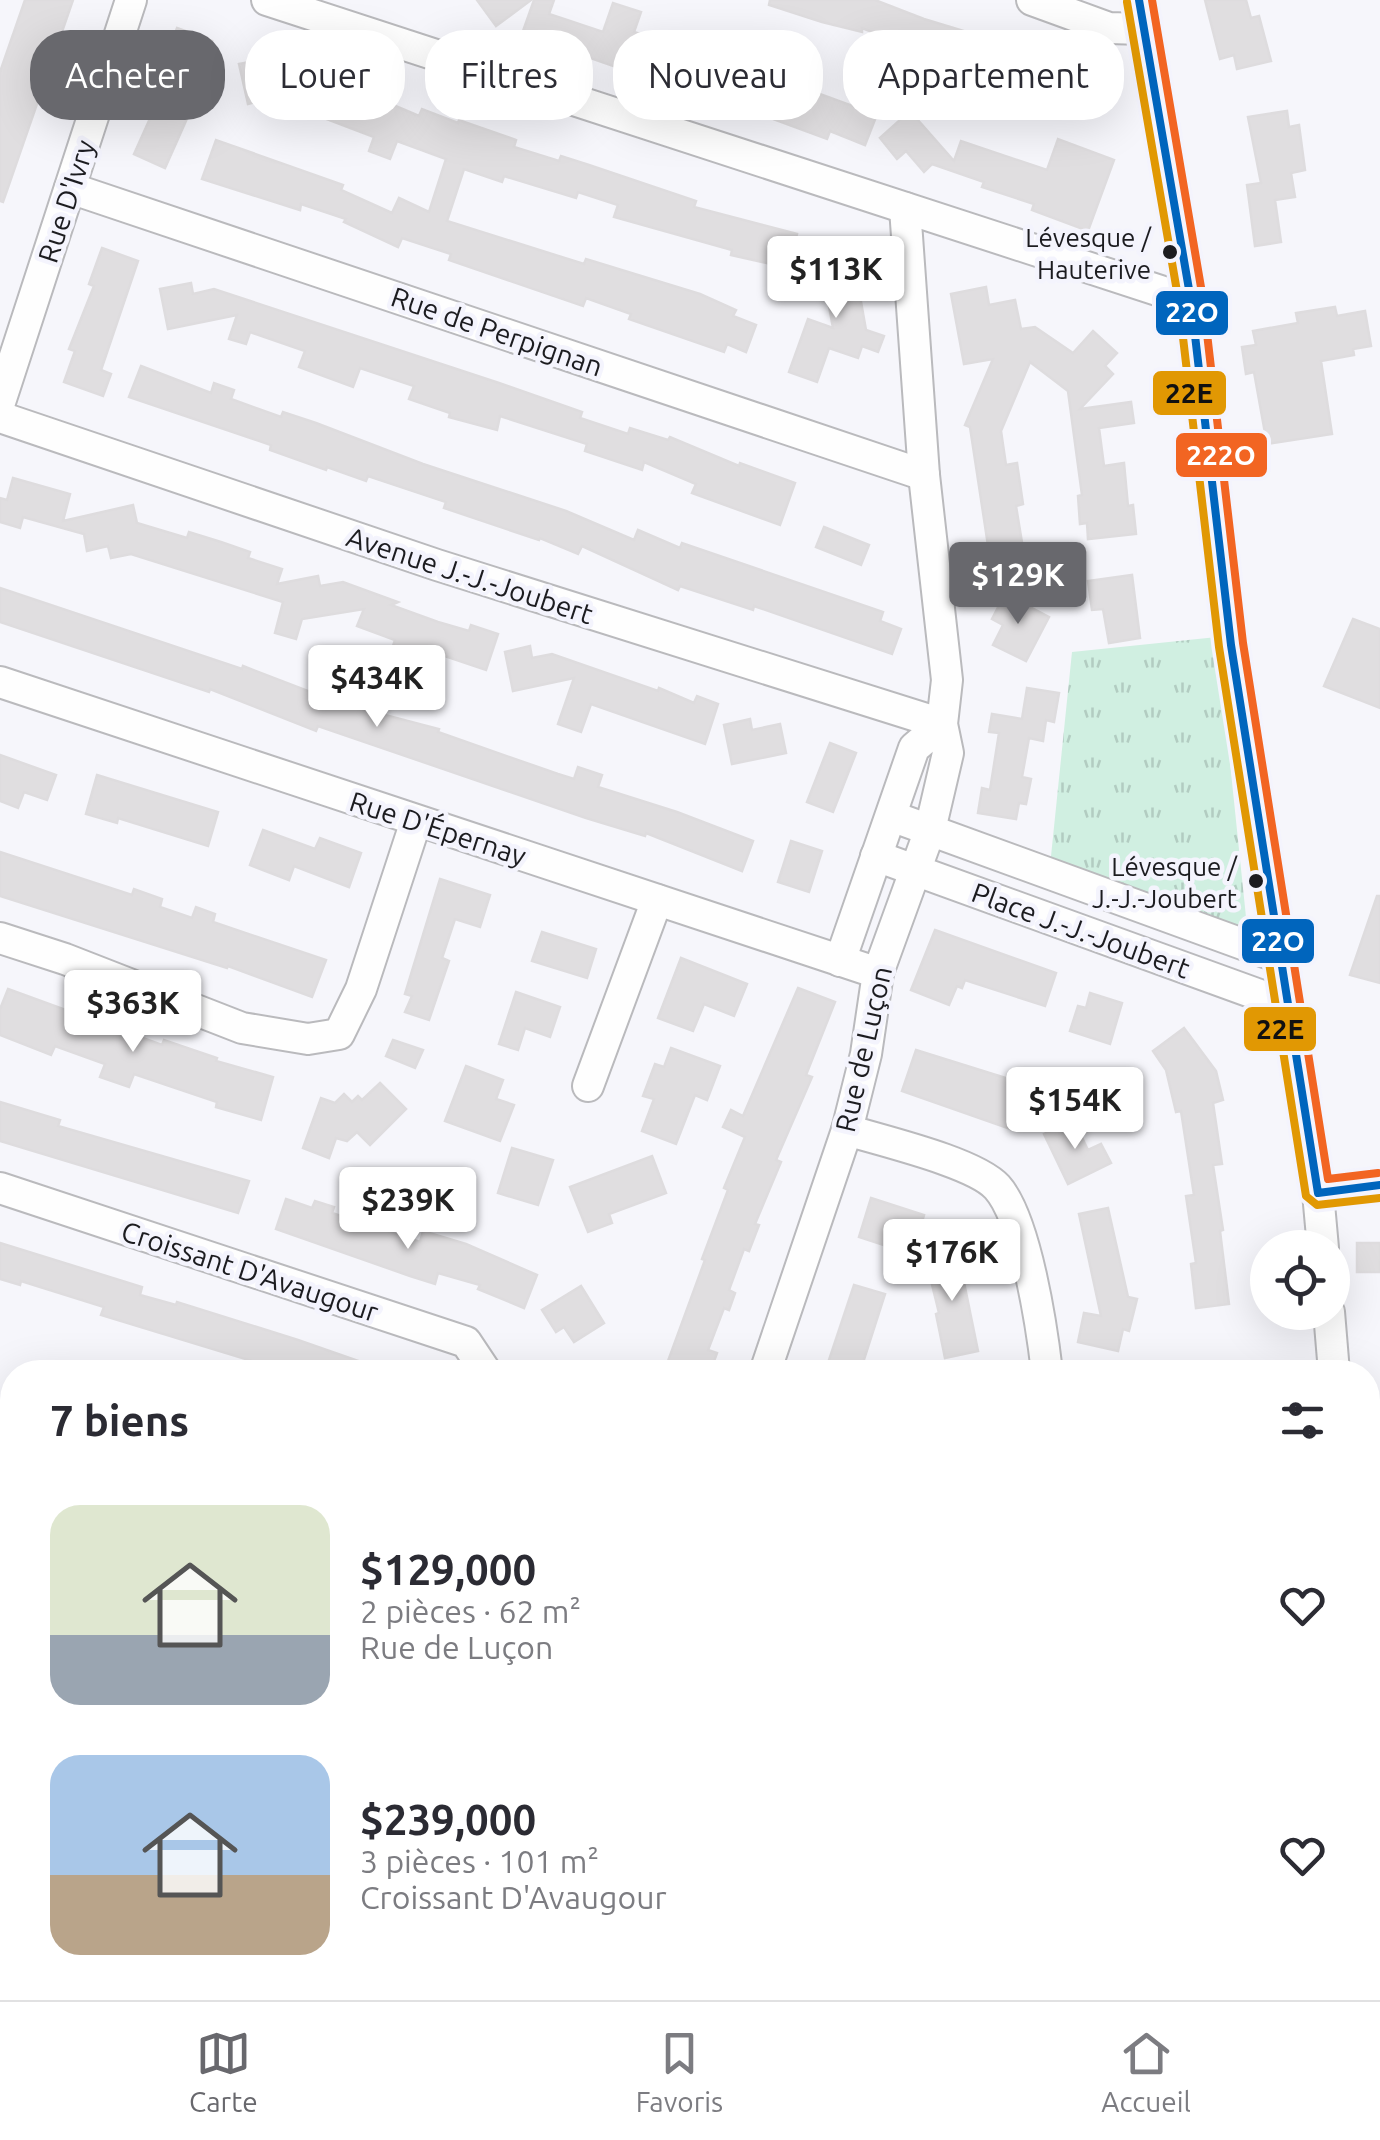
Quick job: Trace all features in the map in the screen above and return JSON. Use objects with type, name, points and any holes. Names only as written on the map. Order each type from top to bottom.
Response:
[{"type":"street","name":"Rue D'Ivry","points":[[0,402],[131,0]]},
{"type":"street","points":[[268,0],[1191,301]]},
{"type":"street","points":[[1032,0],[1109,28],[1141,14],[1191,301],[1231,645],[1321,1230]]},
{"type":"street","name":"Rue de Perpignan","points":[[70,188],[924,475]]},
{"type":"street","name":"Rue de Luçon","points":[[770,1360],[847,1130],[866,1054],[878,973],[930,830],[948,753],[942,724],[946,680],[924,475],[905,208]]},
{"type":"street","name":"Avenue J.-J.-Joubert","points":[[0,417],[437,566],[942,724]]},
{"type":"street","name":"Rue D'Épernay","points":[[0,682],[878,973]]},
{"type":"street","name":"Rue de Luçon","points":[[840,961],[914,748],[942,724]]},
{"type":"street","name":"Place J.-J.-Joubert","points":[[890,816],[1281,958]]},
{"type":"street","points":[[0,938],[242,1028],[308,1039],[339,1034],[362,989],[416,821]]},
{"type":"street","name":"Place J.-J.-Joubert","points":[[876,856],[1286,1005]]},
{"type":"street","points":[[588,1086],[657,900]]},
{"type":"street","points":[[847,1130],[960,1166],[996,1185],[1014,1212],[1045,1360]]},
{"type":"street","points":[[1318,1194],[1380,1184]]},
{"type":"street","name":"Croissant D'Avaugour","points":[[0,1188],[466,1342],[478,1360]]},
{"type":"street","points":[[1330,1330],[1333,1360]]},
{"type":"green space","points":[[1217,637],[1249,946],[1050,866],[1072,652]]},
{"type":"building","points":[[25,0],[73,0],[63,30],[30,30],[31,120],[3,202],[0,201],[0,72]]},
{"type":"building","points":[[477,0],[531,0],[496,26]]},
{"type":"building","points":[[534,0],[554,0],[549,14],[603,32],[613,3],[641,12],[635,30],[613,30],[613,66],[593,59],[593,30],[523,30]]},
{"type":"building","points":[[770,0],[875,0],[960,30],[854,30],[769,5]]},
{"type":"building","points":[[1205,0],[1246,0],[1251,18],[1259,16],[1271,61],[1237,69],[1234,55],[1220,59]]},
{"type":"building","points":[[245,63],[245,91],[239,64]]},
{"type":"building","points":[[823,95],[843,102],[843,120],[875,120],[865,145],[830,131],[827,139],[776,120],[823,120]]},
{"type":"building","points":[[422,109],[425,120],[459,120],[516,140],[514,147],[559,161],[561,156],[696,201],[694,207],[797,234],[789,268],[731,255],[732,250],[614,217],[618,205],[578,192],[576,198],[504,176],[502,182],[464,169],[447,221],[584,264],[586,259],[700,294],[736,310],[733,316],[756,325],[746,352],[727,344],[724,352],[629,319],[631,314],[586,298],[583,306],[449,260],[451,254],[402,238],[398,247],[344,222],[346,219],[301,204],[300,210],[202,179],[216,140],[343,185],[341,190],[392,213],[399,198],[429,212],[446,159],[397,141],[390,159],[369,151],[374,137],[329,120],[405,120],[405,110],[419,116]]},
{"type":"building","points":[[1287,111],[1289,127],[1299,125],[1305,170],[1291,173],[1295,197],[1275,200],[1281,242],[1255,246],[1247,185],[1261,183],[1248,117]]},
{"type":"building","points":[[149,120],[186,120],[165,168],[134,154]]},
{"type":"building","points":[[900,120],[918,120],[954,161],[961,141],[1047,170],[1058,139],[1114,160],[1088,231],[1032,210],[1034,204],[982,187],[984,182],[932,164],[924,172],[906,151],[897,159],[880,138]]},
{"type":"building","points":[[102,248],[138,261],[101,370],[111,374],[103,396],[64,382],[75,351],[69,349],[94,286],[89,284]]},
{"type":"building","points":[[852,251],[866,330],[884,336],[878,352],[862,346],[858,358],[829,348],[817,382],[789,372],[808,319],[833,328],[820,257]]},
{"type":"building","points":[[191,283],[193,294],[214,289],[582,412],[580,418],[628,434],[630,428],[668,440],[670,437],[739,466],[740,463],[795,483],[780,525],[692,493],[696,484],[644,462],[642,470],[585,451],[587,444],[500,416],[497,430],[449,417],[450,413],[409,399],[414,386],[360,368],[353,387],[299,367],[305,351],[250,332],[246,344],[229,339],[237,315],[168,329],[160,289]]},
{"type":"building","points":[[986,287],[989,305],[1015,300],[1021,329],[1035,327],[1073,353],[1093,331],[1117,353],[1105,366],[1113,374],[1080,409],[1131,402],[1134,423],[1099,428],[1104,466],[1124,463],[1128,506],[1133,505],[1136,534],[1088,539],[1087,523],[1080,524],[1078,496],[1082,495],[1068,391],[1030,362],[1001,431],[1006,465],[1017,463],[1023,504],[1016,506],[1028,579],[994,585],[970,427],[965,425],[993,359],[964,364],[951,294]]},
{"type":"building","points":[[1335,307],[1337,316],[1365,311],[1371,346],[1353,349],[1354,355],[1321,361],[1332,434],[1267,444],[1254,372],[1246,374],[1242,347],[1256,345],[1253,331],[1298,323],[1296,313]]},
{"type":"building","points":[[141,366],[211,393],[214,383],[234,390],[231,399],[281,417],[283,412],[316,423],[423,464],[566,511],[634,540],[638,530],[680,548],[682,543],[883,612],[880,621],[901,629],[892,654],[754,606],[753,610],[680,586],[678,590],[582,546],[578,554],[444,508],[446,502],[368,476],[366,481],[327,467],[326,470],[270,450],[271,445],[129,397]]},
{"type":"building","points":[[13,478],[70,494],[63,521],[133,505],[137,523],[187,538],[189,532],[221,542],[250,552],[248,558],[282,569],[277,584],[318,576],[320,586],[343,582],[438,622],[469,631],[471,625],[498,634],[486,670],[421,648],[418,656],[393,646],[395,640],[357,626],[364,609],[302,619],[296,639],[275,633],[283,602],[131,554],[111,558],[108,546],[87,551],[84,534],[23,517],[20,528],[0,522],[0,498],[7,500]]},
{"type":"building","points":[[824,527],[869,545],[861,565],[816,547]]},
{"type":"building","points":[[1132,575],[1140,638],[1109,643],[1103,609],[1092,610],[1088,581]]},
{"type":"building","points":[[0,588],[242,669],[243,666],[339,703],[439,729],[438,732],[574,779],[578,767],[602,775],[598,787],[753,841],[742,871],[646,833],[645,836],[586,818],[318,726],[316,731],[210,689],[209,692],[0,622]]},
{"type":"building","points":[[1005,594],[1049,617],[1026,661],[993,645],[1003,625],[992,619]]},
{"type":"building","points":[[1353,619],[1380,629],[1380,708],[1324,686]]},
{"type":"building","points":[[530,646],[532,658],[552,654],[694,703],[697,696],[718,704],[705,744],[591,704],[581,732],[558,724],[574,678],[513,691],[505,652]]},
{"type":"building","points":[[1027,688],[1059,693],[1054,722],[1046,720],[1043,741],[1029,738],[1022,777],[1031,779],[1026,804],[1019,803],[1016,819],[978,813],[982,788],[990,790],[999,733],[989,732],[992,714],[1022,719]]},
{"type":"building","points":[[750,719],[752,730],[780,724],[786,753],[732,764],[724,725]]},
{"type":"building","points":[[830,743],[856,753],[833,812],[807,802]]},
{"type":"building","points":[[0,755],[56,775],[47,800],[24,792],[18,808],[0,801]]},
{"type":"building","points":[[97,775],[218,812],[208,846],[118,818],[117,823],[86,814]]},
{"type":"building","points":[[263,830],[315,849],[320,838],[361,853],[349,887],[294,866],[289,880],[250,865]]},
{"type":"building","points":[[791,841],[822,851],[809,892],[778,882]]},
{"type":"building","points":[[0,852],[132,895],[134,889],[162,899],[160,907],[192,918],[196,907],[215,914],[213,922],[326,960],[312,997],[228,966],[0,896]]},
{"type":"building","points":[[440,879],[490,895],[480,927],[455,919],[442,958],[449,961],[429,1020],[405,1012],[412,996],[405,994]]},
{"type":"building","points":[[1380,896],[1380,983],[1350,975]]},
{"type":"building","points":[[935,930],[1056,973],[1045,1006],[965,980],[962,988],[957,986],[949,1005],[911,990]]},
{"type":"building","points":[[542,932],[596,949],[587,978],[532,961]]},
{"type":"building","points":[[681,958],[747,984],[734,1016],[704,1004],[693,1031],[658,1018]]},
{"type":"building","points":[[798,988],[835,1002],[806,1075],[812,1077],[776,1160],[781,1162],[755,1224],[759,1225],[749,1251],[744,1249],[729,1290],[735,1293],[729,1310],[724,1308],[708,1350],[717,1353],[714,1360],[668,1360],[728,1190],[724,1188],[745,1137],[723,1127],[731,1110],[743,1116]]},
{"type":"building","points":[[8,989],[162,1045],[164,1040],[217,1058],[216,1061],[273,1077],[261,1120],[216,1107],[217,1102],[134,1074],[129,1087],[100,1077],[105,1064],[55,1046],[51,1055],[0,1035],[0,1009]]},
{"type":"building","points":[[516,992],[560,1007],[550,1037],[525,1028],[518,1050],[499,1044]]},
{"type":"building","points":[[1090,993],[1122,1003],[1110,1044],[1070,1031],[1078,1006],[1086,1008]]},
{"type":"building","points":[[1184,1028],[1216,1071],[1223,1100],[1213,1103],[1222,1164],[1213,1165],[1229,1304],[1196,1308],[1191,1264],[1196,1263],[1186,1196],[1194,1195],[1181,1111],[1176,1112],[1166,1070],[1153,1051]]},
{"type":"building","points":[[393,1040],[423,1050],[415,1068],[386,1056]]},
{"type":"building","points":[[671,1048],[720,1066],[707,1100],[695,1095],[676,1144],[642,1131],[654,1099],[643,1096],[655,1064],[664,1067]]},
{"type":"building","points":[[916,1050],[1028,1085],[1013,1130],[902,1091]]},
{"type":"building","points":[[466,1066],[503,1080],[496,1099],[514,1105],[500,1141],[445,1121]]},
{"type":"building","points":[[380,1083],[406,1109],[370,1145],[357,1132],[347,1141],[336,1138],[329,1158],[303,1148],[321,1098],[335,1103],[344,1094],[352,1102],[358,1096],[362,1100]]},
{"type":"building","points":[[0,1102],[60,1120],[58,1126],[249,1181],[238,1213],[0,1141]]},
{"type":"building","points":[[1073,1119],[1088,1150],[1101,1144],[1111,1163],[1068,1184],[1044,1134]]},
{"type":"building","points":[[512,1148],[553,1160],[538,1205],[498,1193]]},
{"type":"building","points":[[652,1156],[666,1193],[609,1214],[612,1223],[588,1232],[570,1187]]},
{"type":"building","points":[[871,1198],[924,1215],[911,1258],[859,1237]]},
{"type":"building","points":[[286,1199],[312,1208],[315,1201],[334,1207],[332,1213],[420,1242],[423,1231],[466,1244],[537,1275],[524,1308],[478,1289],[480,1285],[438,1273],[435,1284],[276,1229]]},
{"type":"building","points":[[1108,1208],[1128,1297],[1137,1299],[1129,1331],[1123,1329],[1118,1351],[1078,1342],[1084,1313],[1101,1316],[1079,1214]]},
{"type":"building","points":[[0,1243],[142,1287],[140,1295],[176,1305],[177,1302],[355,1360],[249,1360],[101,1315],[104,1307],[21,1281],[20,1285],[0,1279]]},
{"type":"building","points":[[1357,1243],[1380,1243],[1380,1272],[1357,1272]]},
{"type":"building","points":[[957,1248],[978,1351],[945,1358],[925,1256]]},
{"type":"building","points":[[854,1285],[885,1294],[864,1360],[829,1360]]},
{"type":"building","points":[[581,1286],[604,1323],[574,1342],[564,1327],[556,1332],[542,1310]]},
{"type":"transit line","name":"22O","points":[[1139,0],[1191,301],[1231,645],[1318,1193],[1380,1185]]},
{"type":"transit line","name":"222O","points":[[1152,0],[1203,299],[1243,643],[1328,1179],[1378,1173]]},
{"type":"transit line","name":"22E","points":[[1127,2],[1179,303],[1219,647],[1306,1196],[1317,1205],[1380,1198]]},
{"type":"place","name":"Lévesque / Hauterive","points":[[1170,252]]},
{"type":"place","name":"Lévesque / J.-J.-Joubert","points":[[1256,881]]}]
